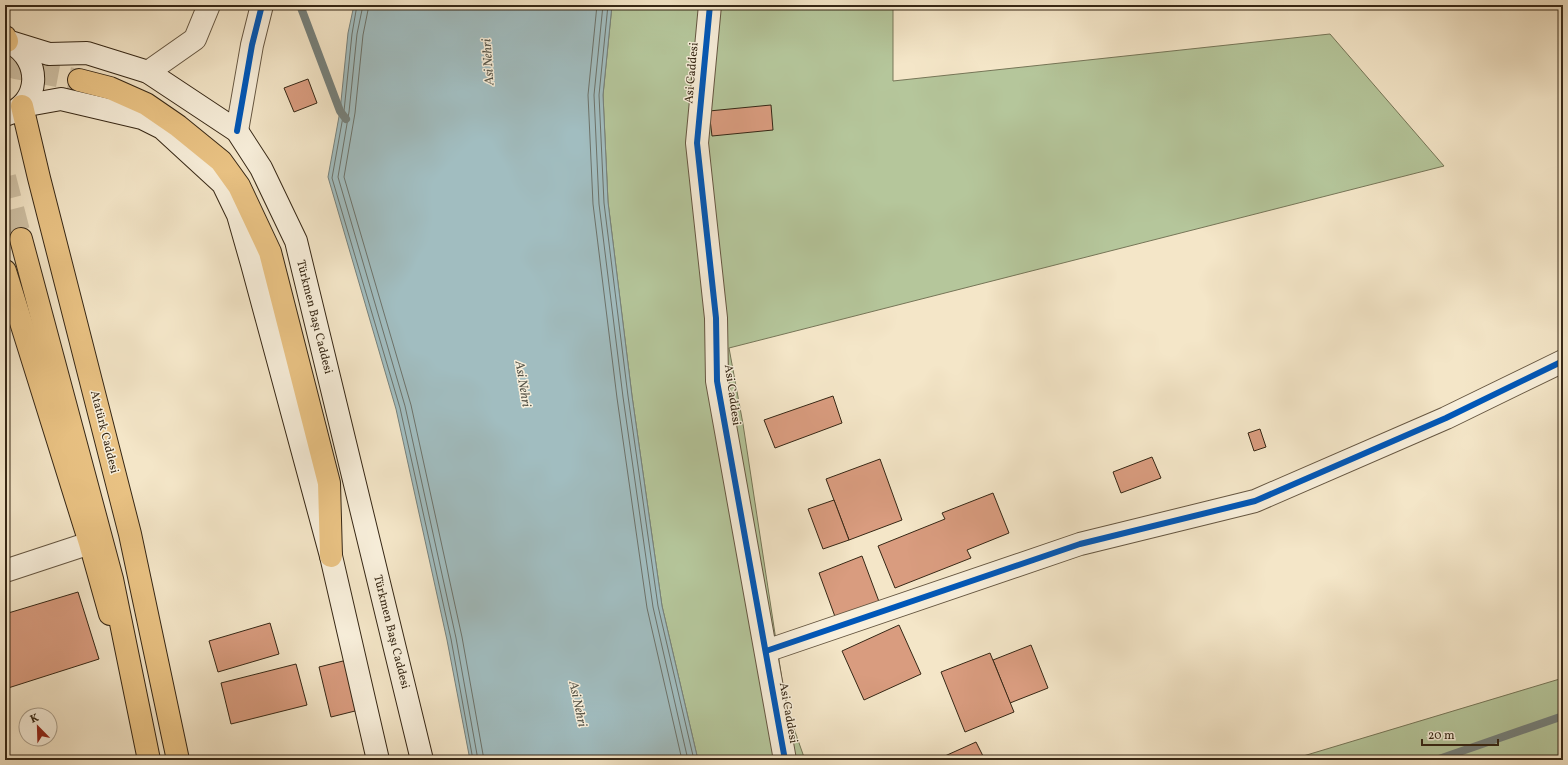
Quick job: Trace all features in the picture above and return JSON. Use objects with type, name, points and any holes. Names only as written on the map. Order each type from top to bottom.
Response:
[{"type":"main road","points":[[79,80],[110,88],[146,104],[178,126],[216,157],[239,186],[270,252],[329,483],[331,556]]},
{"type":"main road","name":"Atatürk Caddesi","points":[[14,111],[40,185],[130,534],[178,760]]},
{"type":"main road","points":[[21,239],[112,578],[149,760]]},
{"type":"main road","points":[[5,271],[90,543],[144,734]]},
{"type":"street","points":[[148,72],[195,39],[209,5]]},
{"type":"street","name":"Asi Caddesi","points":[[710,5],[697,144],[716,318],[717,381],[785,760]]},
{"type":"street","points":[[238,131],[252,45],[261,6]]},
{"type":"street","points":[[6,39],[19,47],[28,57],[33,69],[34,82],[30,95],[14,111]]},
{"type":"street","name":"Türkmen Başı Caddesi","points":[[6,39],[49,54],[87,53],[148,72],[238,131],[261,168],[296,241],[422,760]]},
{"type":"street","points":[[14,111],[61,99],[142,118],[162,128],[223,184],[238,214],[331,556],[378,760]]},
{"type":"street","points":[[766,651],[1080,544],[1255,501],[1446,418],[1563,360]]},
{"type":"street","points":[[5,571],[90,543]]},
{"type":"green space","points":[[612,5],[893,5],[893,81],[1330,34],[1444,166],[729,348],[743,424],[786,706],[805,760],[698,760],[662,606],[632,396],[608,202],[603,95]]},
{"type":"green space","points":[[1563,678],[1563,760],[1290,760]]},
{"type":"water","name":"Asi Nehri","points":[[354,5],[612,5],[603,95],[608,202],[632,396],[662,606],[698,760],[470,760],[447,640],[396,409],[328,177],[340,111],[348,33]]},
{"type":"building","points":[[308,79],[317,103],[294,112],[284,88]]},
{"type":"building","points":[[771,105],[773,130],[712,136],[709,111]]},
{"type":"building","points":[[833,396],[842,423],[775,448],[764,420]]},
{"type":"building","points":[[1260,429],[1266,447],[1254,451],[1248,433]]},
{"type":"building","points":[[1152,457],[1161,478],[1121,493],[1113,472]]},
{"type":"building","points":[[880,459],[902,520],[849,540],[826,479]]},
{"type":"building","points":[[993,493],[1009,533],[967,550],[971,558],[895,588],[878,546],[945,519],[942,513]]},
{"type":"building","points":[[834,500],[849,540],[823,549],[808,509]]},
{"type":"building","points":[[862,556],[881,607],[837,622],[819,573]]},
{"type":"building","points":[[78,592],[99,659],[5,689],[5,614]]},
{"type":"building","points":[[270,623],[279,654],[218,672],[209,641]]},
{"type":"building","points":[[899,625],[921,674],[864,700],[842,651]]},
{"type":"building","points":[[1031,645],[1048,688],[1010,703],[993,660]]},
{"type":"building","points":[[990,653],[1014,712],[965,732],[941,672]]},
{"type":"building","points":[[347,660],[359,710],[331,717],[319,667]]},
{"type":"building","points":[[296,664],[307,705],[231,724],[221,683]]},
{"type":"building","points":[[976,742],[985,760],[936,760]]},
{"type":"waterway","points":[[300,5],[340,111],[346,119]]},
{"type":"waterway","points":[[1436,760],[1563,716]]},
{"type":"tunnel","points":[[5,63],[15,68],[79,80]]},
{"type":"tunnel","points":[[5,177],[21,239]]},
{"type":"cycle path","points":[[237,131],[252,45],[262,5]]},
{"type":"cycle path","points":[[710,5],[697,143],[716,318],[717,381],[785,760]]},
{"type":"cycle path","points":[[766,651],[1080,544],[1255,501],[1446,418],[1563,361]]}]
